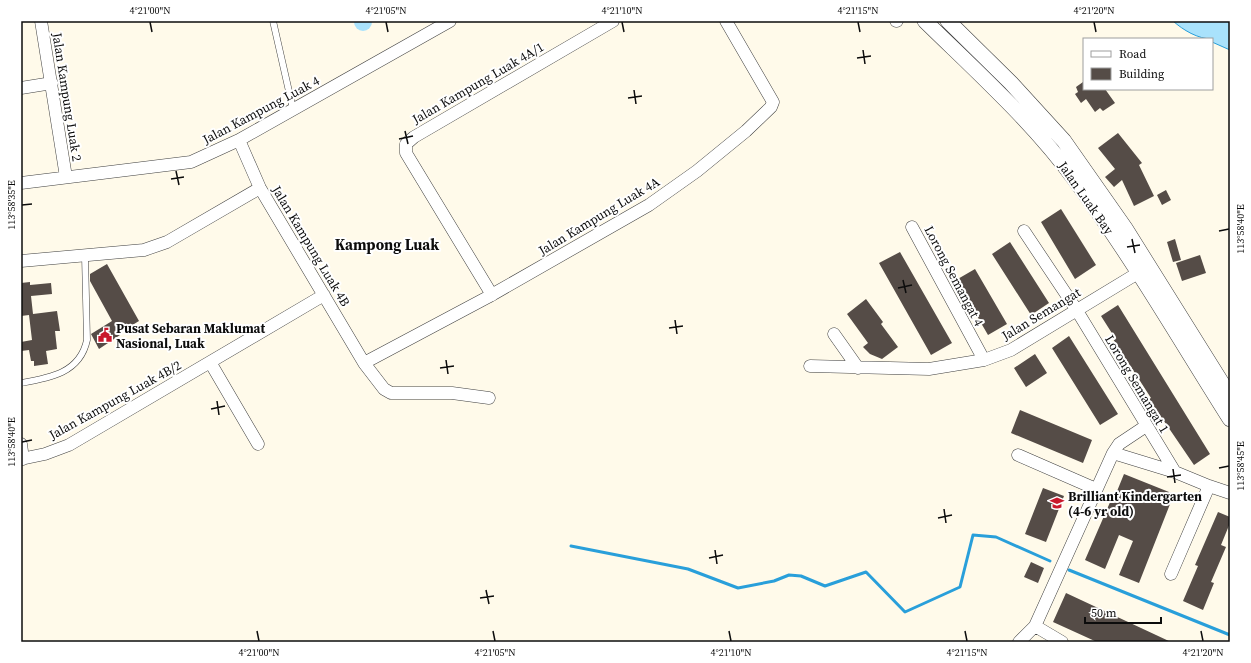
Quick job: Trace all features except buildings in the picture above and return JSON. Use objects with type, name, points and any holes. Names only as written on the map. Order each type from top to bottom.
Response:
[{"type":"street","name":"Jalan Kampung Luak 2","points":[[41,21],[66,177]]},
{"type":"street","name":"Jalan Kampung Luak 4","points":[[21,182],[191,162],[239,140],[450,21]]},
{"type":"street","name":"Jalan Kampung Luak 4A/1","points":[[486,298],[406,153],[406,144],[414,137],[613,21]]},
{"type":"street","name":"Jalan Kampung Luak 4A","points":[[364,363],[486,298],[649,205],[697,171],[746,131],[771,107],[772,98],[726,21]]},
{"type":"street","name":"Jalan Luak Bay","points":[[925,21],[997,91],[1047,145],[1076,180],[1138,273],[1230,419]]},
{"type":"street","name":"Jalan Luak Bay","points":[[948,21],[1011,83],[1064,141],[1124,228],[1230,396]]},
{"type":"street","points":[[21,88],[52,83]]},
{"type":"street","name":"Jalan Kampung Luak 4B","points":[[239,140],[260,188],[364,363],[384,389],[391,392],[452,393],[489,398]]},
{"type":"street","points":[[21,261],[144,250],[154,247],[167,242],[260,188]]},
{"type":"street","name":"Lorong Semangat 4","points":[[912,227],[984,360]]},
{"type":"street","name":"Lorong Semangat 1","points":[[1024,230],[1076,310],[1175,472]]},
{"type":"street","name":"Jalan Semangat","points":[[810,366],[929,369],[984,360],[1012,350],[1138,273]]},
{"type":"street","name":"Jalan Kampung Luak 4B/2","points":[[22,459],[45,454],[69,445],[324,295]]},
{"type":"street","points":[[834,334],[858,368]]},
{"type":"street","points":[[210,362],[258,444]]},
{"type":"street","points":[[1019,642],[1035,626],[1113,453],[1119,444],[1146,426]]},
{"type":"street","points":[[21,444],[22,459]]},
{"type":"street","points":[[1113,453],[1175,472],[1230,493]]},
{"type":"street","points":[[1018,455],[1096,489]]},
{"type":"street","points":[[1171,574],[1209,486]]},
{"type":"street","points":[[1035,626],[1062,642]]},
{"type":"lane","points":[[273,21],[293,109]]},
{"type":"lane","points":[[21,383],[50,378],[66,370],[85,352],[88,340],[85,256]]},
{"type":"water","points":[[1173,21],[1230,21],[1230,50],[1213,42],[1213,38],[1204,38],[1181,28]]},
{"type":"waterway","points":[[571,546],[688,569],[738,588],[774,581],[789,575],[801,576],[825,586],[866,572],[905,612],[960,587],[973,535],[996,537],[1050,561]]},
{"type":"waterway","points":[[1069,570],[1230,635]]},
{"type":"place","name":"Pusat Sebaran Maklumat Nasional, Luak","points":[[105,335]]},
{"type":"place","name":"Brilliant Kindergarten (4-6 yr old)","points":[[1057,503]]},
{"type":"district","name":"Kampong Luak","points":[[387,244]]}]
